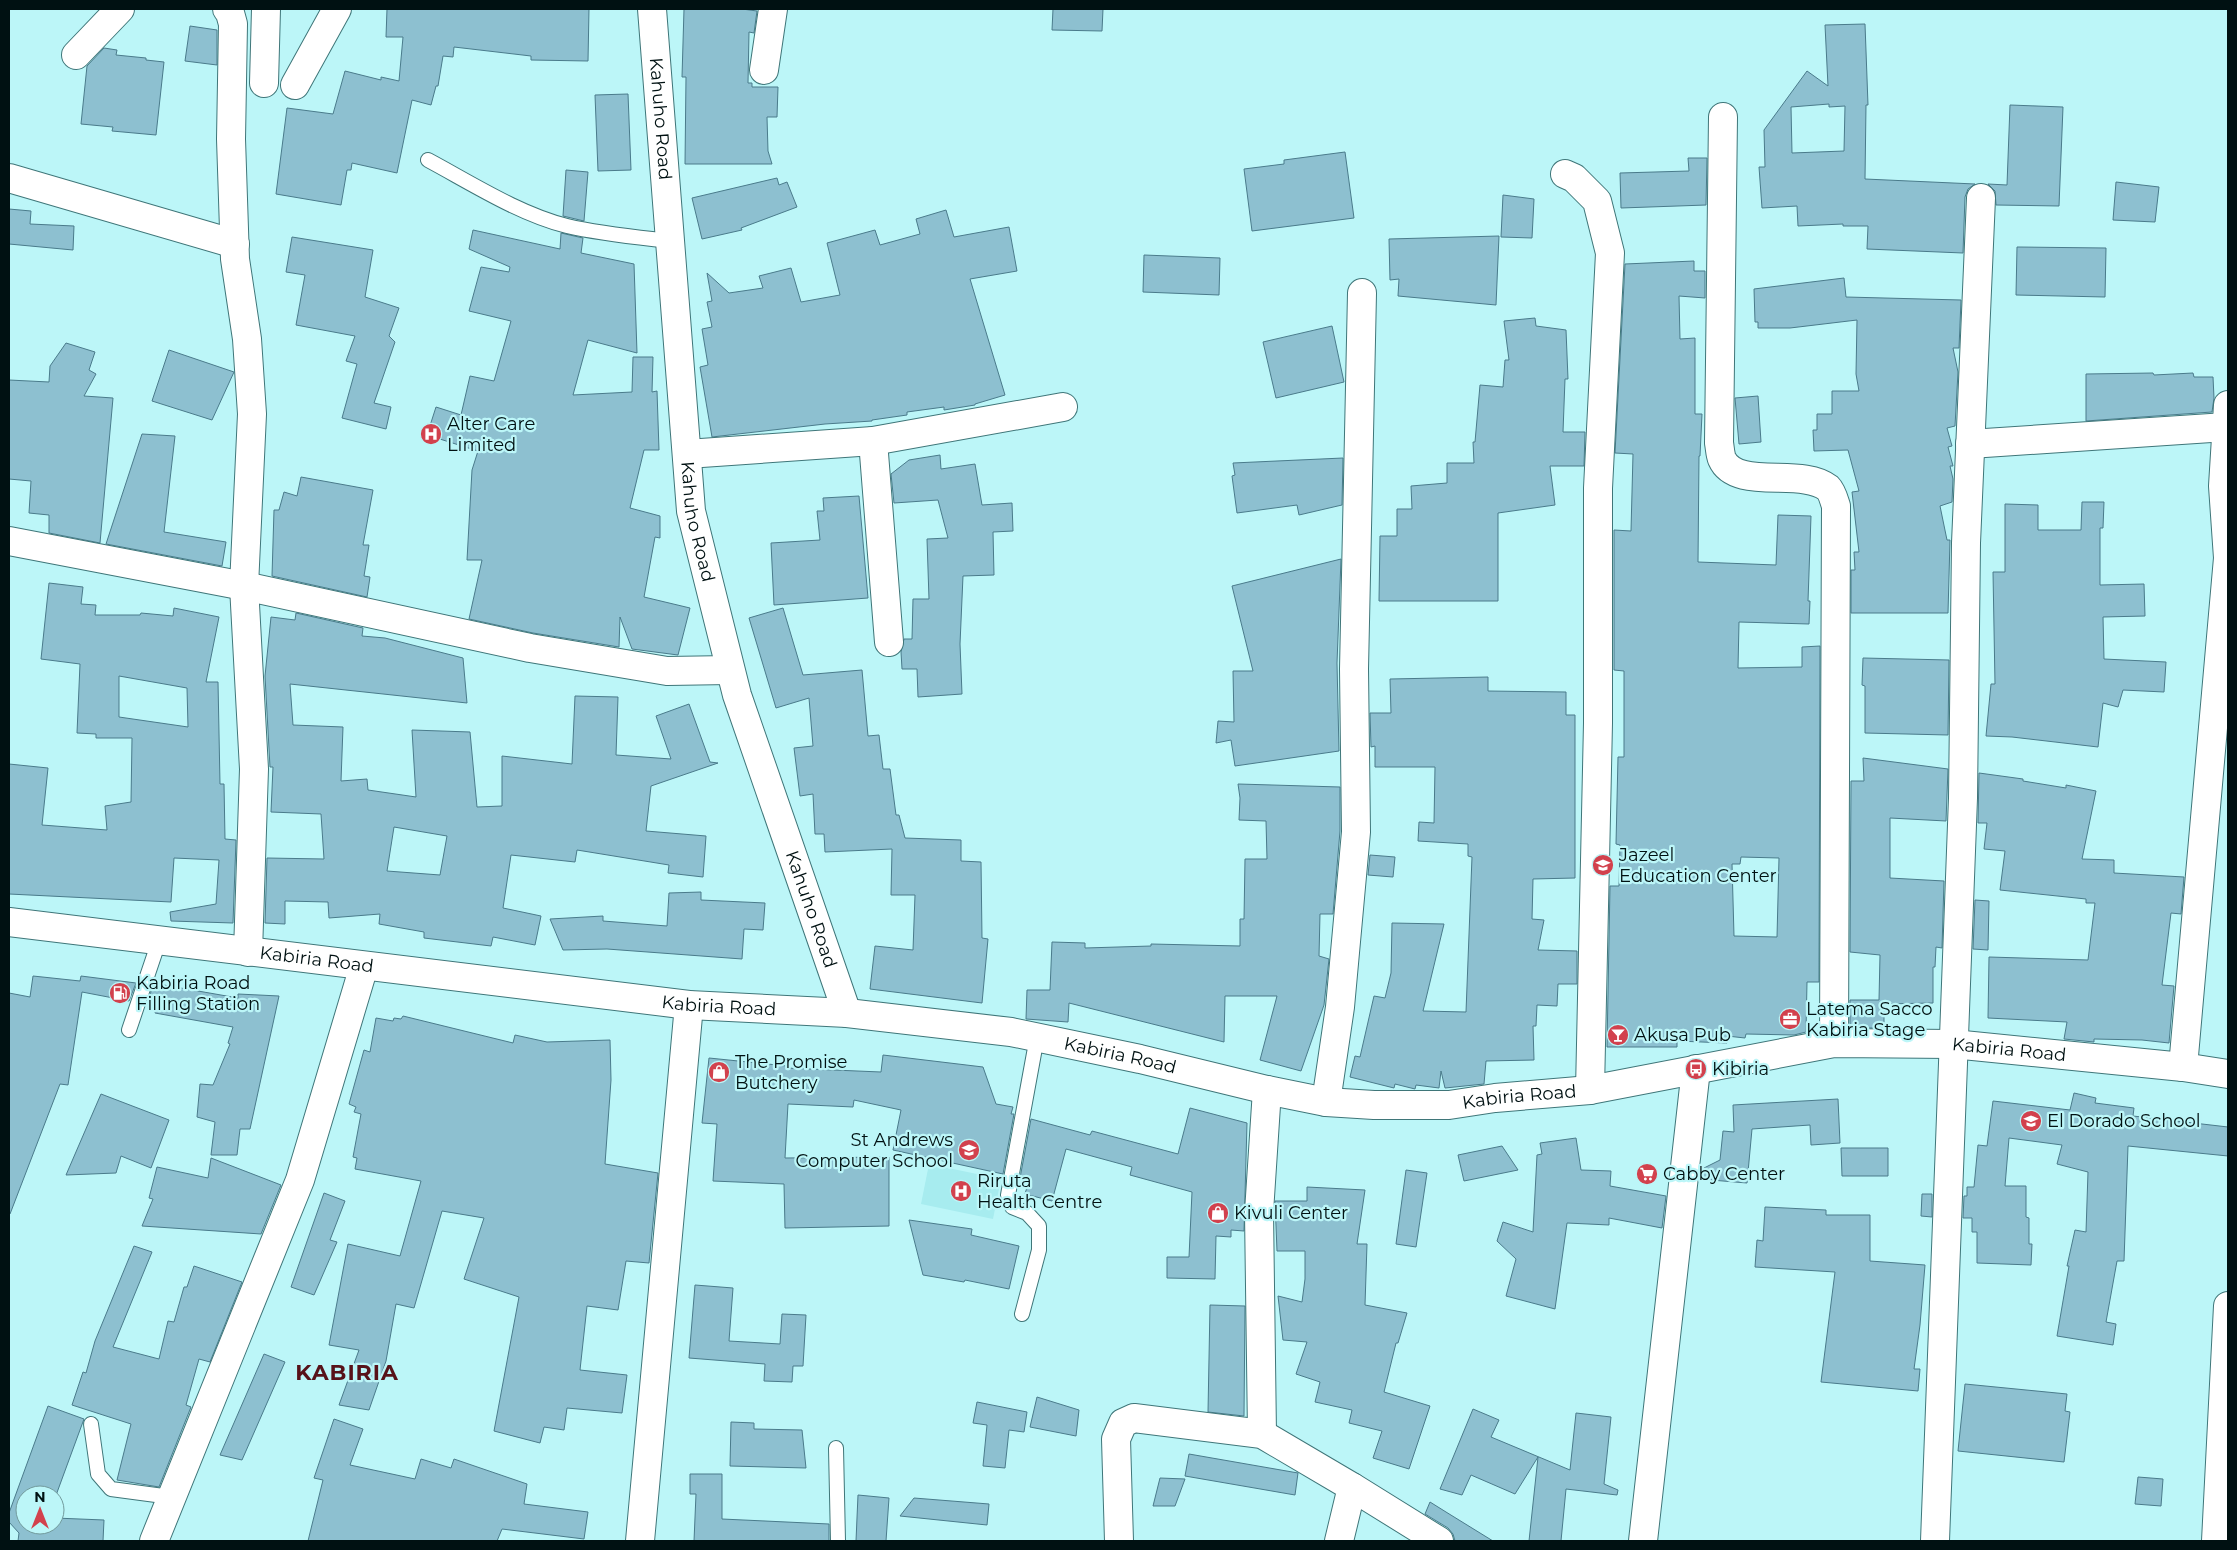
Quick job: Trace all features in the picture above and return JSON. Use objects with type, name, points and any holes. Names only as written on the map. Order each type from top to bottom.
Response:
[{"type":"street","points":[[76,55],[120,9]]},
{"type":"street","points":[[227,9],[233,24],[231,139],[235,259],[247,339],[252,414],[244,586],[254,769],[248,952]]},
{"type":"street","points":[[264,82],[266,9]]},
{"type":"street","points":[[295,86],[337,9]]},
{"type":"street","name":"Kahuho Road","points":[[652,9],[691,511],[736,694],[847,1013]]},
{"type":"street","points":[[764,70],[773,9]]},
{"type":"street","points":[[1723,116],[1719,443],[1722,459],[1732,470],[1749,476],[1794,478],[1816,482],[1829,489],[1836,506],[1834,1043]]},
{"type":"street","points":[[1565,174],[1574,178],[1597,201],[1610,253],[1598,488],[1598,723],[1590,1090]]},
{"type":"street","points":[[9,178],[235,244]]},
{"type":"street","points":[[1935,1541],[1963,798],[1966,543],[1981,198]]},
{"type":"street","points":[[1326,1102],[1340,1007],[1356,832],[1354,669],[1362,293]]},
{"type":"street","points":[[686,454],[873,441],[1063,407]]},
{"type":"street","points":[[1970,444],[2227,416],[2224,486],[2228,558],[2183,1067]]},
{"type":"street","points":[[873,441],[889,642]]},
{"type":"street","points":[[9,541],[244,586],[530,648],[667,670],[730,670]]},
{"type":"street","name":"Kabiria Road","points":[[9,922],[689,1005],[847,1013],[1011,1032],[1326,1102],[1374,1105],[1449,1105],[1495,1098],[1590,1090],[1834,1043],[1953,1044],[2183,1067],[2228,1074]]},
{"type":"street","points":[[154,1541],[300,1180],[364,966]]},
{"type":"street","points":[[640,1541],[689,1005]]},
{"type":"street","points":[[1643,1541],[1696,1069]]},
{"type":"street","points":[[1262,1434],[1259,1212],[1268,1090]]},
{"type":"street","points":[[2216,1541],[2228,1306]]},
{"type":"street","points":[[1119,1541],[1116,1439],[1123,1423],[1134,1418],[1262,1434],[1439,1541]]},
{"type":"street","points":[[1339,1541],[1352,1487]]},
{"type":"lane","points":[[428,160],[528,212],[565,226],[602,233],[670,241]]},
{"type":"lane","points":[[129,1030],[159,941]]},
{"type":"lane","points":[[1022,1314],[1039,1250],[1039,1226],[1027,1213],[1012,1207],[1008,1195],[1037,1037]]},
{"type":"lane","points":[[91,1424],[98,1474],[111,1489],[171,1497]]},
{"type":"lane","points":[[836,1448],[838,1541]]},
{"type":"shaded area","name":"Riruta Health Centre","points":[[929,1164],[1001,1179],[993,1219],[921,1204]]},
{"type":"building","points":[[387,9],[589,9],[588,61],[531,60],[531,56],[454,47],[453,57],[443,56],[438,86],[436,86],[431,105],[412,100],[397,173],[352,163],[351,170],[347,170],[341,205],[276,194],[287,108],[333,114],[345,71],[381,80],[381,77],[399,81],[403,37],[386,37]]},
{"type":"building","points":[[684,9],[742,9],[757,11],[754,33],[749,32],[748,83],[752,83],[752,87],[778,87],[777,117],[767,117],[768,151],[772,164],[685,164],[686,77],[682,77]]},
{"type":"building","points":[[1053,9],[1103,9],[1102,31],[1052,30]]},
{"type":"building","points":[[1865,24],[1868,105],[1866,105],[1865,179],[1975,184],[1968,189],[1965,197],[1963,253],[1867,249],[1868,226],[1843,226],[1843,224],[1798,226],[1797,206],[1762,208],[1759,167],[1765,167],[1764,130],[1807,71],[1828,86],[1825,25]],"holes":[[[1829,104],[1829,107],[1845,106],[1844,151],[1792,153],[1791,107]]]},
{"type":"building","points":[[190,26],[217,30],[217,65],[185,61]]},
{"type":"building","points":[[104,48],[117,50],[116,55],[164,62],[156,135],[112,131],[113,127],[81,124],[87,66]]},
{"type":"building","points":[[628,94],[631,170],[598,171],[595,95]]},
{"type":"building","points":[[2010,105],[2063,107],[2059,206],[1996,205],[1995,191],[1988,184],[2007,185]]},
{"type":"building","points":[[1345,152],[1354,218],[1252,231],[1244,169],[1284,164],[1284,160]]},
{"type":"building","points":[[1688,158],[1707,158],[1706,205],[1621,208],[1620,173],[1689,171]]},
{"type":"building","points":[[566,170],[588,172],[584,221],[563,216]]},
{"type":"building","points":[[777,178],[779,185],[787,182],[797,207],[741,228],[742,230],[702,239],[692,198]]},
{"type":"building","points":[[2116,182],[2159,187],[2155,222],[2113,220]]},
{"type":"building","points":[[1503,195],[1534,199],[1532,238],[1501,237]]},
{"type":"building","points":[[9,209],[31,211],[30,224],[74,226],[73,250],[9,244]]},
{"type":"building","points":[[946,210],[954,237],[1009,227],[1017,271],[970,279],[1005,395],[975,405],[944,410],[944,407],[907,412],[907,415],[872,421],[825,424],[712,437],[700,367],[708,365],[702,329],[712,327],[707,302],[712,301],[707,273],[729,293],[763,288],[759,276],[791,268],[801,302],[840,295],[827,243],[875,230],[880,245],[920,234],[916,219]]},
{"type":"building","points":[[473,230],[560,249],[561,233],[583,238],[581,253],[634,264],[637,353],[588,340],[573,395],[632,392],[633,357],[653,357],[652,392],[657,391],[659,450],[644,450],[630,508],[660,516],[660,538],[655,537],[644,597],[690,608],[678,655],[632,649],[620,617],[619,647],[533,633],[469,619],[482,560],[467,560],[472,470],[478,451],[427,435],[436,407],[461,415],[470,376],[494,381],[511,321],[469,311],[481,267],[509,272],[510,267],[469,249]]},
{"type":"building","points":[[1499,236],[1496,305],[1398,296],[1399,279],[1390,280],[1389,239]]},
{"type":"building","points":[[292,237],[373,250],[365,297],[399,308],[389,336],[395,342],[374,403],[391,407],[386,429],[342,418],[357,364],[346,361],[355,336],[296,325],[305,275],[286,272]]},
{"type":"building","points":[[2017,247],[2106,248],[2105,297],[2016,295]]},
{"type":"building","points":[[1144,255],[1220,258],[1219,295],[1143,292]]},
{"type":"building","points":[[1694,261],[1694,271],[1705,271],[1705,298],[1679,296],[1680,339],[1695,338],[1695,414],[1702,414],[1699,456],[1698,562],[1776,565],[1778,515],[1811,516],[1809,624],[1739,622],[1738,668],[1802,667],[1802,647],[1820,646],[1819,982],[1807,982],[1806,1032],[1794,1035],[1746,1034],[1745,1038],[1727,1036],[1727,1043],[1677,1041],[1677,1047],[1607,1047],[1610,886],[1619,886],[1620,845],[1616,844],[1618,757],[1624,757],[1624,671],[1614,670],[1614,530],[1631,531],[1633,454],[1615,453],[1625,264]],"holes":[[[1741,857],[1779,858],[1777,937],[1734,936],[1732,864],[1740,864]]]},
{"type":"building","points":[[1844,278],[1846,297],[1961,300],[1959,348],[1953,348],[1958,372],[1955,426],[1947,428],[1952,446],[1948,447],[1953,466],[1950,466],[1953,479],[1952,502],[1940,506],[1947,540],[1950,540],[1948,613],[1851,613],[1851,570],[1855,570],[1854,552],[1859,552],[1852,492],[1859,491],[1848,450],[1814,451],[1813,430],[1817,430],[1817,414],[1832,414],[1832,391],[1859,391],[1856,374],[1857,320],[1790,328],[1758,328],[1758,322],[1755,322],[1754,289]]},
{"type":"building","points":[[1535,318],[1536,326],[1566,330],[1568,379],[1565,379],[1563,432],[1585,432],[1584,466],[1550,466],[1555,505],[1498,513],[1498,601],[1379,601],[1380,536],[1397,536],[1397,509],[1412,509],[1411,486],[1447,483],[1447,463],[1474,463],[1473,442],[1475,442],[1480,385],[1503,387],[1505,360],[1509,360],[1504,321]]},
{"type":"building","points":[[1332,326],[1344,382],[1276,398],[1263,342]]},
{"type":"building","points":[[66,343],[95,352],[89,370],[96,374],[84,396],[113,398],[100,543],[49,533],[49,515],[29,513],[31,481],[9,479],[9,380],[49,382],[50,366]]},
{"type":"building","points":[[169,350],[234,372],[212,420],[152,401]]},
{"type":"building","points":[[2153,373],[2154,375],[2193,373],[2194,377],[2213,377],[2214,398],[2212,412],[2086,421],[2086,374]]},
{"type":"building","points":[[1758,396],[1761,442],[1739,444],[1735,398]]},
{"type":"building","points":[[142,434],[175,436],[164,532],[226,542],[222,566],[106,544]]},
{"type":"building","points":[[940,455],[941,469],[975,464],[982,505],[1012,503],[1013,531],[993,532],[994,575],[963,576],[960,644],[962,694],[918,697],[917,669],[902,669],[901,652],[904,639],[912,639],[913,599],[929,599],[927,539],[948,538],[938,500],[894,503],[891,474],[909,460]]},
{"type":"building","points":[[1343,458],[1342,505],[1299,515],[1297,505],[1237,513],[1232,476],[1235,475],[1233,463]]},
{"type":"building","points":[[301,477],[373,490],[363,545],[369,545],[364,576],[370,577],[367,597],[272,576],[274,510],[279,510],[284,492],[297,496]]},
{"type":"building","points":[[859,496],[868,598],[774,605],[771,543],[820,540],[817,511],[824,511],[823,498]]},
{"type":"building","points":[[2082,502],[2104,502],[2103,528],[2100,528],[2100,585],[2144,584],[2145,616],[2103,617],[2104,659],[2166,662],[2164,692],[2123,690],[2118,707],[2103,703],[2098,747],[2012,737],[1986,736],[1991,684],[1995,684],[1993,572],[2005,572],[2005,504],[2038,505],[2038,530],[2081,530]]},
{"type":"building","points":[[1341,559],[1337,663],[1339,751],[1235,766],[1231,740],[1216,743],[1218,721],[1234,722],[1233,671],[1253,671],[1232,586]]},
{"type":"building","points":[[49,583],[83,587],[81,604],[96,605],[95,615],[140,615],[141,613],[173,616],[174,608],[219,617],[206,682],[218,682],[220,784],[224,784],[225,839],[236,840],[233,923],[171,921],[170,912],[216,904],[219,860],[174,858],[171,902],[9,894],[9,764],[48,768],[42,825],[107,830],[105,806],[131,802],[132,738],[96,738],[96,734],[77,733],[80,664],[41,659]],"holes":[[[119,676],[187,688],[188,727],[119,717]]]},
{"type":"building","points":[[783,608],[803,675],[862,670],[868,736],[879,735],[883,769],[890,769],[896,815],[899,815],[905,838],[961,840],[961,861],[981,862],[982,938],[988,939],[982,1003],[870,989],[875,946],[913,950],[915,895],[891,895],[892,849],[825,852],[824,834],[815,834],[813,794],[800,796],[794,748],[813,746],[809,698],[776,708],[749,618]]},
{"type":"building","points":[[296,613],[363,628],[362,636],[385,638],[463,658],[467,703],[290,684],[293,725],[343,727],[341,781],[367,779],[368,790],[416,797],[412,730],[470,732],[477,807],[502,806],[502,756],[572,764],[575,696],[618,697],[616,755],[671,759],[656,716],[689,704],[710,762],[718,763],[651,786],[646,831],[706,836],[703,877],[668,873],[669,865],[577,850],[575,862],[511,855],[503,908],[541,916],[535,945],[493,937],[491,946],[424,938],[424,932],[379,924],[380,914],[329,918],[328,902],[285,901],[285,924],[265,923],[267,858],[324,859],[321,814],[271,812],[273,767],[270,767],[265,676],[271,617],[295,620]],"holes":[[[394,827],[447,836],[440,875],[387,871]]]},
{"type":"building","points":[[1863,658],[1949,660],[1948,735],[1865,733],[1865,686],[1862,685]]},
{"type":"building","points":[[1488,677],[1488,691],[1566,692],[1566,715],[1575,715],[1575,878],[1533,879],[1532,919],[1544,920],[1538,950],[1577,951],[1577,984],[1558,984],[1557,1006],[1537,1005],[1536,1026],[1533,1026],[1534,1060],[1486,1061],[1484,1084],[1445,1088],[1441,1071],[1439,1088],[1416,1085],[1415,1089],[1395,1084],[1394,1088],[1350,1077],[1355,1056],[1360,1057],[1374,996],[1385,998],[1391,973],[1392,923],[1444,924],[1423,1011],[1466,1012],[1472,857],[1468,856],[1468,844],[1418,841],[1419,822],[1434,823],[1435,767],[1375,767],[1375,746],[1371,747],[1370,713],[1391,713],[1390,679]]},
{"type":"building","points":[[1863,758],[1948,769],[1946,821],[1890,818],[1890,878],[1944,881],[1942,948],[1936,947],[1935,967],[1933,967],[1933,1003],[1884,1004],[1884,1028],[1850,1028],[1850,1000],[1879,1000],[1880,955],[1850,952],[1851,781],[1864,781]]},
{"type":"building","points":[[1979,773],[2023,779],[2023,781],[2066,788],[2066,785],[2096,791],[2082,859],[2114,860],[2114,873],[2184,877],[2181,914],[2171,913],[2162,985],[2174,986],[2169,1043],[2142,1040],[2094,1039],[2094,1042],[2064,1039],[2067,1022],[1988,1018],[1989,957],[2088,960],[2095,903],[2086,903],[2086,899],[2000,890],[2005,851],[1984,849],[1987,823],[1978,823]]},
{"type":"building","points":[[1238,784],[1340,787],[1340,831],[1333,914],[1320,914],[1319,956],[1329,959],[1324,1005],[1301,1071],[1260,1060],[1277,996],[1225,996],[1224,1042],[1069,1003],[1068,1022],[1026,1019],[1027,990],[1050,990],[1052,942],[1085,943],[1085,948],[1151,946],[1151,944],[1240,946],[1240,919],[1244,919],[1245,859],[1267,859],[1266,821],[1239,820],[1240,798]]},
{"type":"building","points":[[1370,855],[1395,857],[1393,877],[1368,875]]},
{"type":"building","points":[[701,892],[701,900],[765,903],[763,930],[744,929],[742,959],[607,949],[563,950],[550,919],[603,916],[603,921],[667,926],[669,893]]},
{"type":"building","points":[[1975,900],[1989,901],[1988,950],[1973,949]]},
{"type":"building","points":[[33,976],[80,981],[81,976],[136,983],[129,1001],[82,992],[68,1085],[60,1084],[9,1214],[9,993],[30,997]]},
{"type":"building","points":[[158,984],[238,998],[238,994],[279,996],[250,1129],[240,1129],[237,1155],[211,1155],[215,1122],[197,1117],[200,1084],[213,1085],[230,1044],[228,1043],[233,1027],[155,1013],[156,1007],[147,1005],[153,985],[158,986]]},
{"type":"building","points":[[403,1016],[513,1043],[515,1035],[547,1042],[610,1040],[611,1080],[605,1164],[658,1173],[649,1263],[626,1261],[618,1310],[587,1306],[580,1370],[627,1375],[622,1413],[567,1408],[564,1430],[544,1427],[540,1443],[494,1431],[519,1297],[464,1279],[484,1218],[442,1211],[414,1308],[396,1304],[386,1361],[369,1410],[339,1405],[359,1350],[329,1345],[348,1244],[400,1256],[421,1181],[355,1169],[357,1158],[353,1157],[361,1114],[354,1112],[356,1107],[349,1104],[364,1050],[370,1052],[376,1018],[393,1021],[394,1018],[401,1019]]},
{"type":"building","points":[[883,1055],[983,1067],[996,1104],[1013,1107],[1011,1114],[1014,1114],[1003,1174],[893,1150],[901,1110],[854,1100],[853,1107],[788,1104],[785,1158],[889,1157],[889,1226],[785,1228],[784,1184],[713,1181],[717,1124],[702,1123],[709,1058],[787,1066],[786,1068],[881,1072]]},
{"type":"building","points":[[2074,1093],[2096,1098],[2095,1103],[2134,1108],[2133,1116],[2228,1127],[2228,1156],[2128,1146],[2124,1261],[2117,1261],[2106,1322],[2116,1324],[2113,1345],[2057,1336],[2069,1266],[2067,1266],[2075,1230],[2086,1232],[2088,1172],[2057,1164],[2062,1145],[2009,1138],[2005,1186],[2026,1186],[2026,1217],[2029,1218],[2029,1244],[2032,1244],[2031,1265],[1977,1263],[1977,1232],[1972,1232],[1972,1218],[1963,1218],[1964,1196],[1967,1196],[1967,1187],[1974,1187],[1978,1145],[1987,1146],[1993,1101],[2070,1110]]},
{"type":"building","points":[[101,1094],[169,1120],[151,1168],[121,1156],[116,1173],[66,1175]]},
{"type":"building","points":[[1838,1099],[1840,1143],[1811,1145],[1810,1125],[1752,1129],[1747,1183],[1699,1179],[1700,1170],[1720,1160],[1723,1131],[1734,1132],[1733,1105]]},
{"type":"building","points":[[1190,1108],[1247,1123],[1244,1231],[1231,1230],[1231,1237],[1216,1236],[1215,1279],[1167,1278],[1167,1257],[1189,1257],[1192,1192],[1130,1175],[1132,1167],[1066,1149],[1052,1201],[1025,1194],[1029,1180],[1020,1178],[1031,1119],[1090,1135],[1092,1131],[1178,1154]]},
{"type":"building","points":[[1576,1138],[1581,1170],[1611,1171],[1610,1186],[1666,1196],[1662,1228],[1609,1218],[1609,1225],[1567,1223],[1555,1309],[1506,1296],[1516,1259],[1497,1241],[1503,1222],[1533,1232],[1537,1155],[1542,1154],[1540,1143]]},
{"type":"building","points":[[1502,1146],[1518,1170],[1464,1181],[1458,1155]]},
{"type":"building","points":[[1841,1148],[1888,1148],[1888,1176],[1842,1176]]},
{"type":"building","points":[[211,1158],[281,1185],[261,1234],[142,1226],[153,1199],[149,1198],[157,1167],[208,1178]]},
{"type":"building","points":[[1406,1170],[1427,1173],[1416,1247],[1396,1244]]},
{"type":"building","points":[[1307,1187],[1365,1190],[1357,1244],[1367,1244],[1365,1305],[1407,1313],[1398,1343],[1396,1343],[1384,1392],[1430,1406],[1409,1469],[1373,1458],[1382,1431],[1349,1423],[1352,1410],[1315,1402],[1320,1382],[1296,1374],[1307,1342],[1283,1340],[1278,1296],[1302,1302],[1305,1279],[1305,1251],[1277,1251],[1275,1201],[1307,1201]]},
{"type":"building","points":[[324,1193],[345,1201],[330,1240],[337,1242],[314,1295],[291,1287]]},
{"type":"building","points":[[1922,1194],[1932,1194],[1932,1217],[1921,1216]]},
{"type":"building","points":[[1765,1207],[1826,1210],[1826,1215],[1870,1215],[1870,1261],[1925,1265],[1914,1369],[1920,1369],[1918,1391],[1821,1382],[1835,1272],[1755,1267],[1757,1240],[1763,1241]]},
{"type":"building","points":[[909,1220],[972,1229],[971,1235],[1019,1246],[1009,1289],[965,1280],[964,1282],[923,1275]]},
{"type":"building","points":[[134,1246],[152,1252],[113,1347],[159,1359],[168,1321],[174,1322],[184,1287],[187,1287],[194,1266],[242,1282],[210,1362],[199,1359],[186,1405],[191,1407],[159,1487],[117,1480],[131,1424],[72,1405],[83,1372],[86,1373],[95,1341]]},
{"type":"building","points":[[695,1285],[733,1288],[729,1341],[780,1344],[782,1314],[806,1315],[803,1366],[793,1366],[792,1382],[764,1381],[765,1364],[689,1358]]},
{"type":"building","points":[[1210,1305],[1245,1306],[1244,1416],[1208,1412]]},
{"type":"building","points":[[264,1354],[285,1362],[242,1460],[220,1455]]},
{"type":"building","points":[[1965,1384],[2067,1394],[2065,1411],[2070,1412],[2064,1462],[1958,1451]]},
{"type":"building","points":[[1037,1397],[1079,1410],[1076,1436],[1030,1427]]},
{"type":"building","points":[[977,1402],[1027,1412],[1024,1432],[1009,1430],[1005,1468],[983,1466],[987,1425],[973,1423]]},
{"type":"building","points":[[48,1406],[84,1419],[60,1485],[19,1485]]},
{"type":"building","points":[[1473,1409],[1499,1420],[1491,1437],[1570,1470],[1576,1413],[1611,1417],[1604,1484],[1618,1490],[1617,1495],[1566,1489],[1561,1541],[1529,1541],[1538,1457],[1515,1494],[1471,1475],[1462,1495],[1440,1489]]},
{"type":"building","points":[[334,1419],[363,1429],[350,1465],[415,1479],[421,1459],[451,1468],[454,1459],[527,1484],[524,1504],[588,1512],[584,1539],[502,1529],[497,1541],[308,1541],[323,1480],[314,1478]]},
{"type":"building","points":[[731,1422],[754,1423],[754,1429],[802,1430],[806,1468],[730,1466]]},
{"type":"building","points":[[1189,1454],[1298,1473],[1295,1495],[1185,1476]]},
{"type":"building","points":[[690,1474],[722,1474],[722,1519],[829,1524],[829,1541],[694,1541],[696,1494],[690,1494]]},
{"type":"building","points":[[2138,1477],[2163,1479],[2161,1506],[2135,1504]]},
{"type":"building","points":[[1160,1478],[1185,1479],[1175,1506],[1153,1506]]},
{"type":"building","points":[[858,1495],[889,1498],[886,1541],[856,1541]]},
{"type":"building","points":[[15,1497],[15,1529],[9,1522],[9,1513]]},
{"type":"building","points":[[914,1498],[989,1504],[987,1525],[900,1516]]},
{"type":"building","points":[[1430,1502],[1493,1541],[1455,1541],[1453,1534],[1448,1528],[1425,1514]]},
{"type":"building","points":[[65,1518],[104,1520],[103,1541],[18,1541],[19,1535],[65,1535]]},
{"type":"place","name":"Alter Care Limited","points":[[431,434]]},
{"type":"place","name":"Jazeel Education Center","points":[[1603,865]]},
{"type":"place","name":"Kabiria Road Filling Station","points":[[120,993]]},
{"type":"place","name":"Latema Sacco Kabiria Stage","points":[[1790,1019]]},
{"type":"place","name":"Akusa Pub","points":[[1618,1035]]},
{"type":"place","name":"Kibiria","points":[[1696,1069]]},
{"type":"place","name":"The Promise Butchery","points":[[719,1072]]},
{"type":"place","name":"El Dorado School","points":[[2031,1121]]},
{"type":"place","name":"St Andrews Computer School","points":[[969,1150]]},
{"type":"place","name":"Cabby Center","points":[[1647,1174]]},
{"type":"place","name":"Riruta Health Centre","points":[[961,1191]]},
{"type":"place","name":"Kivuli Center","points":[[1218,1213]]},
{"type":"district","name":"KABIRIA","points":[[347,1372]]}]
